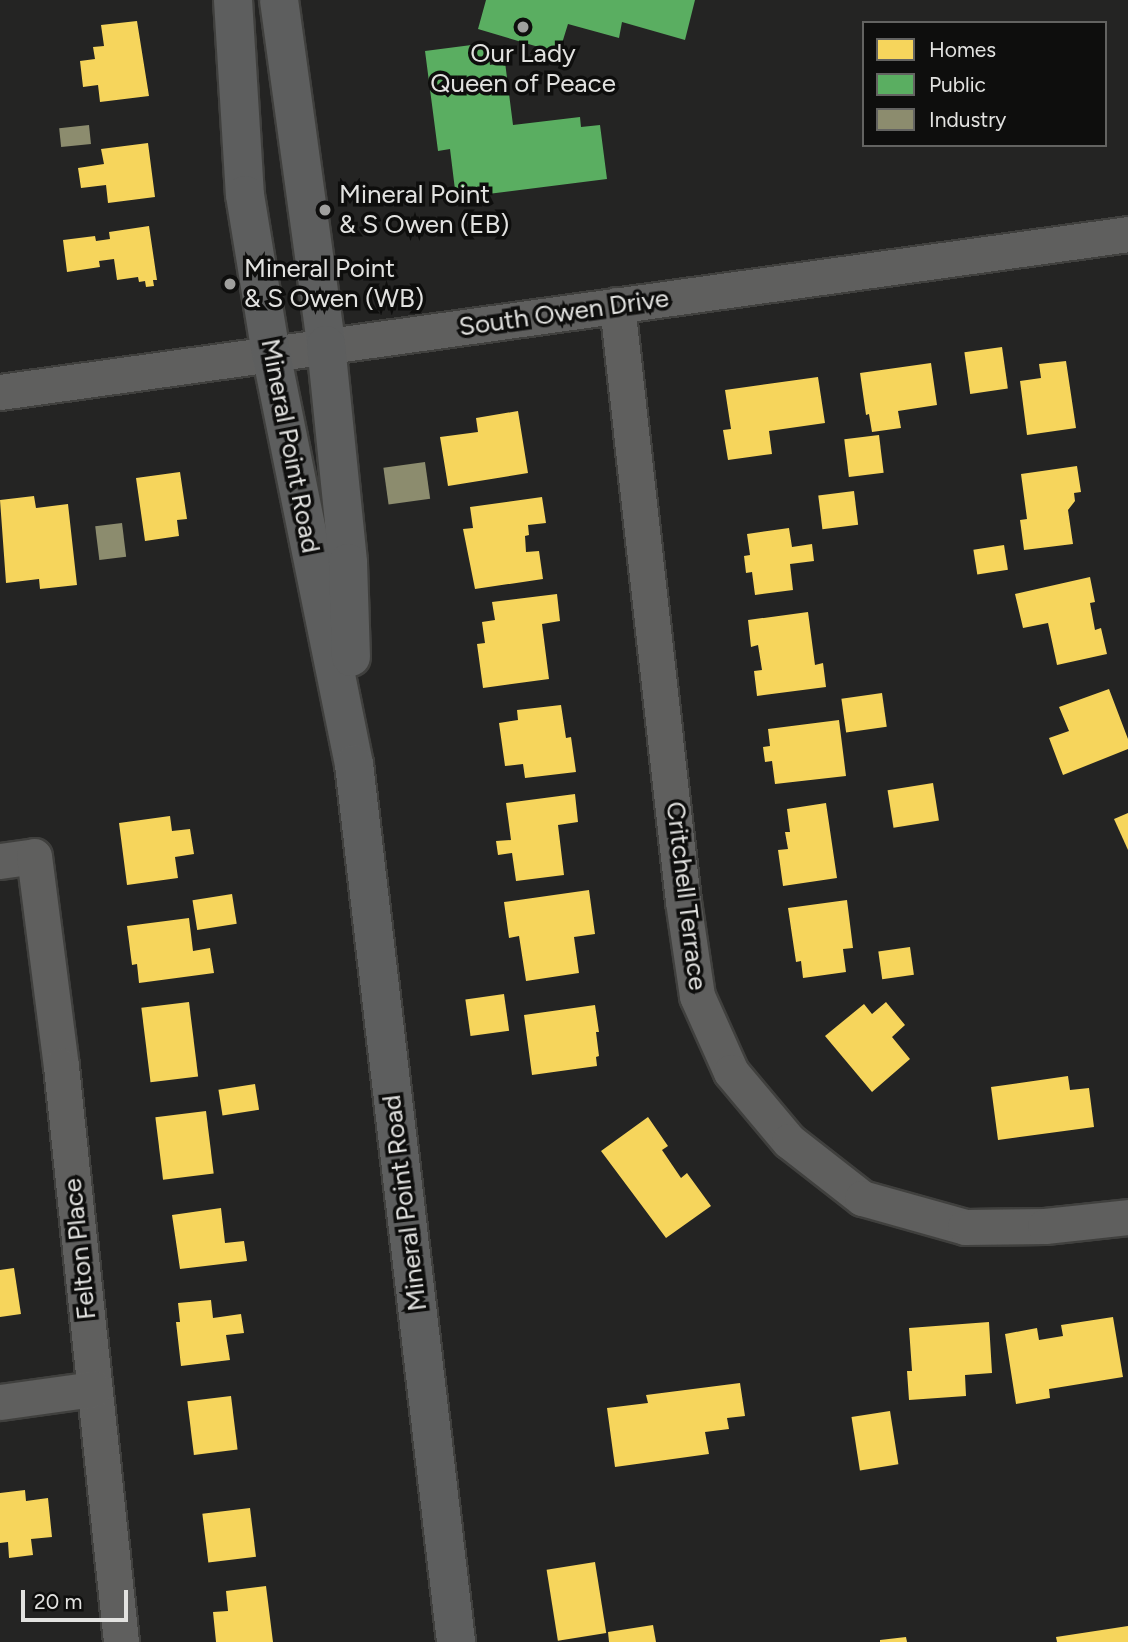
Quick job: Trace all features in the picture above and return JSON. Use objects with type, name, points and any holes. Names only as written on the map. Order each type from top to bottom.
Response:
[{"type":"main road","name":"Mineral Point Road","points":[[233,0],[245,195],[271,353],[354,764],[456,1642]]},
{"type":"main road","name":"Mineral Point Road","points":[[279,0],[326,345],[348,563],[354,764]]},
{"type":"street","name":"South Owen Drive","points":[[0,392],[1128,234]]},
{"type":"street","name":"Critchell Terrace","points":[[617,305],[683,901],[697,996],[731,1072],[789,1141],[862,1198],[965,1227],[1045,1226],[1128,1217]]},
{"type":"street","name":"Felton Place","points":[[0,861],[34,856],[61,1066],[121,1642]]},
{"type":"street","points":[[0,1402],[94,1388]]},
{"type":"building: Homes","points":[[137,21],[149,96],[100,102],[98,85],[83,87],[80,61],[95,59],[93,47],[104,46],[101,25]]},
{"type":"building: Homes","points":[[148,143],[155,197],[108,203],[106,185],[81,188],[78,168],[104,164],[101,149]]},
{"type":"building: Homes","points":[[149,226],[157,280],[153,280],[154,286],[146,287],[145,281],[139,282],[138,277],[117,280],[114,259],[99,261],[100,267],[67,272],[63,240],[95,236],[96,241],[110,239],[109,232]]},
{"type":"building: Homes","points":[[1002,347],[1008,389],[970,394],[964,352]]},
{"type":"building: Homes","points":[[1066,361],[1076,428],[1027,435],[1020,381],[1041,378],[1039,364]]},
{"type":"building: Homes","points":[[931,363],[937,405],[898,411],[901,428],[872,432],[869,414],[866,415],[860,373]]},
{"type":"building: Homes","points":[[818,377],[825,423],[769,431],[772,454],[728,460],[723,430],[731,429],[725,390]]},
{"type":"building: Homes","points":[[518,411],[528,473],[448,486],[440,437],[478,432],[476,418]]},
{"type":"building: Homes","points":[[879,435],[884,473],[849,477],[844,439]]},
{"type":"building: Homes","points":[[1077,466],[1081,492],[1074,493],[1075,501],[1068,510],[1073,544],[1024,550],[1020,520],[1027,519],[1021,474]]},
{"type":"building: Homes","points":[[180,472],[187,519],[177,520],[179,536],[145,541],[136,478]]},
{"type":"building: Homes","points":[[854,491],[858,525],[822,529],[818,495]]},
{"type":"building: Homes","points":[[34,496],[36,508],[68,504],[77,585],[40,589],[39,579],[6,583],[0,500]]},
{"type":"building: Homes","points":[[542,497],[546,523],[528,525],[529,535],[525,536],[526,552],[539,551],[543,579],[475,589],[463,529],[473,528],[470,507]]},
{"type":"building: Homes","points":[[789,528],[792,547],[812,544],[814,561],[790,564],[793,590],[755,595],[752,572],[746,573],[744,556],[750,555],[747,534]]},
{"type":"building: Homes","points":[[1004,545],[1008,570],[977,575],[973,550]]},
{"type":"building: Homes","points":[[1090,577],[1095,602],[1090,603],[1095,630],[1101,628],[1107,654],[1057,665],[1048,623],[1023,628],[1015,594]]},
{"type":"building: Homes","points":[[557,594],[560,621],[542,624],[549,679],[483,688],[477,644],[485,643],[482,622],[495,620],[492,602]]},
{"type":"building: Homes","points":[[808,612],[815,665],[823,663],[826,687],[757,696],[754,671],[762,670],[758,645],[751,647],[748,620]]},
{"type":"building: Homes","points":[[1109,689],[1128,739],[1128,749],[1063,775],[1049,738],[1069,731],[1059,707]]},
{"type":"building: Homes","points":[[882,693],[887,727],[846,732],[841,699]]},
{"type":"building: Homes","points":[[561,705],[566,738],[571,737],[576,772],[525,778],[523,764],[505,766],[499,723],[518,720],[517,710]]},
{"type":"building: Homes","points":[[839,720],[846,776],[775,784],[772,761],[765,762],[763,747],[770,746],[768,729]]},
{"type":"building: Homes","points":[[933,783],[939,821],[894,828],[888,790]]},
{"type":"building: Homes","points":[[575,794],[578,822],[558,825],[564,875],[516,881],[512,853],[498,855],[496,841],[511,840],[506,803]]},
{"type":"building: Homes","points":[[826,803],[837,878],[783,886],[778,850],[788,849],[785,832],[790,832],[787,809]]},
{"type":"building: Homes","points":[[1128,813],[1128,850],[1114,819]]},
{"type":"building: Homes","points":[[170,816],[172,831],[190,829],[194,854],[175,857],[178,878],[127,885],[119,823]]},
{"type":"building: Homes","points":[[589,890],[595,934],[574,937],[579,973],[526,981],[519,936],[509,938],[504,902]]},
{"type":"building: Homes","points":[[232,894],[237,924],[197,930],[192,900]]},
{"type":"building: Homes","points":[[847,900],[853,948],[843,949],[846,972],[803,978],[801,961],[796,962],[788,908]]},
{"type":"building: Homes","points":[[189,918],[193,951],[210,948],[214,973],[139,983],[137,964],[132,965],[127,926]]},
{"type":"building: Homes","points":[[910,947],[914,975],[882,979],[878,951]]},
{"type":"building: Homes","points":[[504,994],[509,1031],[471,1036],[465,999]]},
{"type":"building: Homes","points":[[189,1002],[198,1076],[150,1082],[141,1008]]},
{"type":"building: Homes","points":[[886,1002],[905,1025],[892,1037],[910,1059],[872,1092],[825,1036],[864,1004],[872,1014]]},
{"type":"building: Homes","points":[[595,1005],[599,1032],[596,1032],[599,1056],[596,1057],[597,1066],[532,1075],[524,1015]]},
{"type":"building: Homes","points":[[1068,1076],[1070,1090],[1089,1088],[1094,1127],[998,1140],[991,1087]]},
{"type":"building: Homes","points":[[255,1084],[259,1110],[223,1115],[218,1090]]},
{"type":"building: Homes","points":[[206,1111],[214,1174],[163,1180],[155,1117]]},
{"type":"building: Homes","points":[[648,1117],[668,1146],[662,1150],[681,1178],[687,1173],[711,1206],[666,1238],[601,1151]]},
{"type":"building: Homes","points":[[221,1208],[225,1243],[244,1241],[247,1261],[180,1269],[172,1215]]},
{"type":"building: Homes","points":[[14,1268],[21,1314],[0,1317],[0,1270]]},
{"type":"building: Homes","points":[[211,1300],[213,1318],[241,1314],[244,1333],[226,1335],[230,1360],[181,1366],[176,1322],[180,1322],[178,1303]]},
{"type":"building: Homes","points":[[1113,1317],[1123,1377],[1049,1389],[1050,1398],[1016,1404],[1005,1334],[1037,1328],[1039,1340],[1063,1336],[1061,1325]]},
{"type":"building: Homes","points":[[989,1322],[992,1373],[965,1375],[966,1396],[909,1400],[907,1371],[912,1371],[909,1328]]},
{"type":"building: Homes","points":[[740,1383],[745,1416],[727,1418],[729,1429],[705,1432],[709,1454],[615,1467],[607,1408],[648,1403],[646,1395]]},
{"type":"building: Homes","points":[[231,1396],[238,1450],[194,1455],[187,1401]]},
{"type":"building: Homes","points":[[890,1411],[898,1464],[860,1470],[851,1417]]},
{"type":"building: Homes","points":[[25,1490],[26,1501],[48,1498],[52,1537],[31,1539],[33,1555],[9,1558],[8,1542],[0,1543],[0,1493]]},
{"type":"building: Homes","points":[[250,1508],[256,1557],[208,1562],[202,1514]]},
{"type":"building: Homes","points":[[595,1562],[606,1633],[558,1641],[547,1570]]},
{"type":"building: Homes","points":[[266,1586],[273,1642],[216,1642],[213,1612],[228,1611],[226,1591]]},
{"type":"building: Homes","points":[[653,1625],[656,1642],[609,1642],[608,1632]]},
{"type":"building: Homes","points":[[1128,1626],[1128,1642],[1057,1642],[1056,1637]]},
{"type":"building: Homes","points":[[906,1637],[907,1642],[880,1642],[880,1640]]},
{"type":"building: Public","name":"Our Lady Queen of Peace","points":[[486,0],[695,0],[685,40],[622,22],[619,38],[568,24],[559,53],[478,29]]},
{"type":"building: Public","points":[[487,43],[490,65],[505,62],[513,125],[580,117],[581,127],[600,125],[607,179],[456,198],[450,149],[438,151],[425,51]]},
{"type":"building: Industry","points":[[89,125],[91,144],[61,147],[59,128]]},
{"type":"building: Industry","points":[[425,462],[430,499],[389,504],[383,468]]},
{"type":"building: Industry","points":[[122,523],[126,557],[99,560],[95,526]]},
{"type":"place","name":"Our Lady Queen of Peace","points":[[523,27]]},
{"type":"place","name":"Mineral Point & S Owen (EB)","points":[[325,210]]},
{"type":"place","name":"Mineral Point & S Owen (WB)","points":[[230,284]]}]
